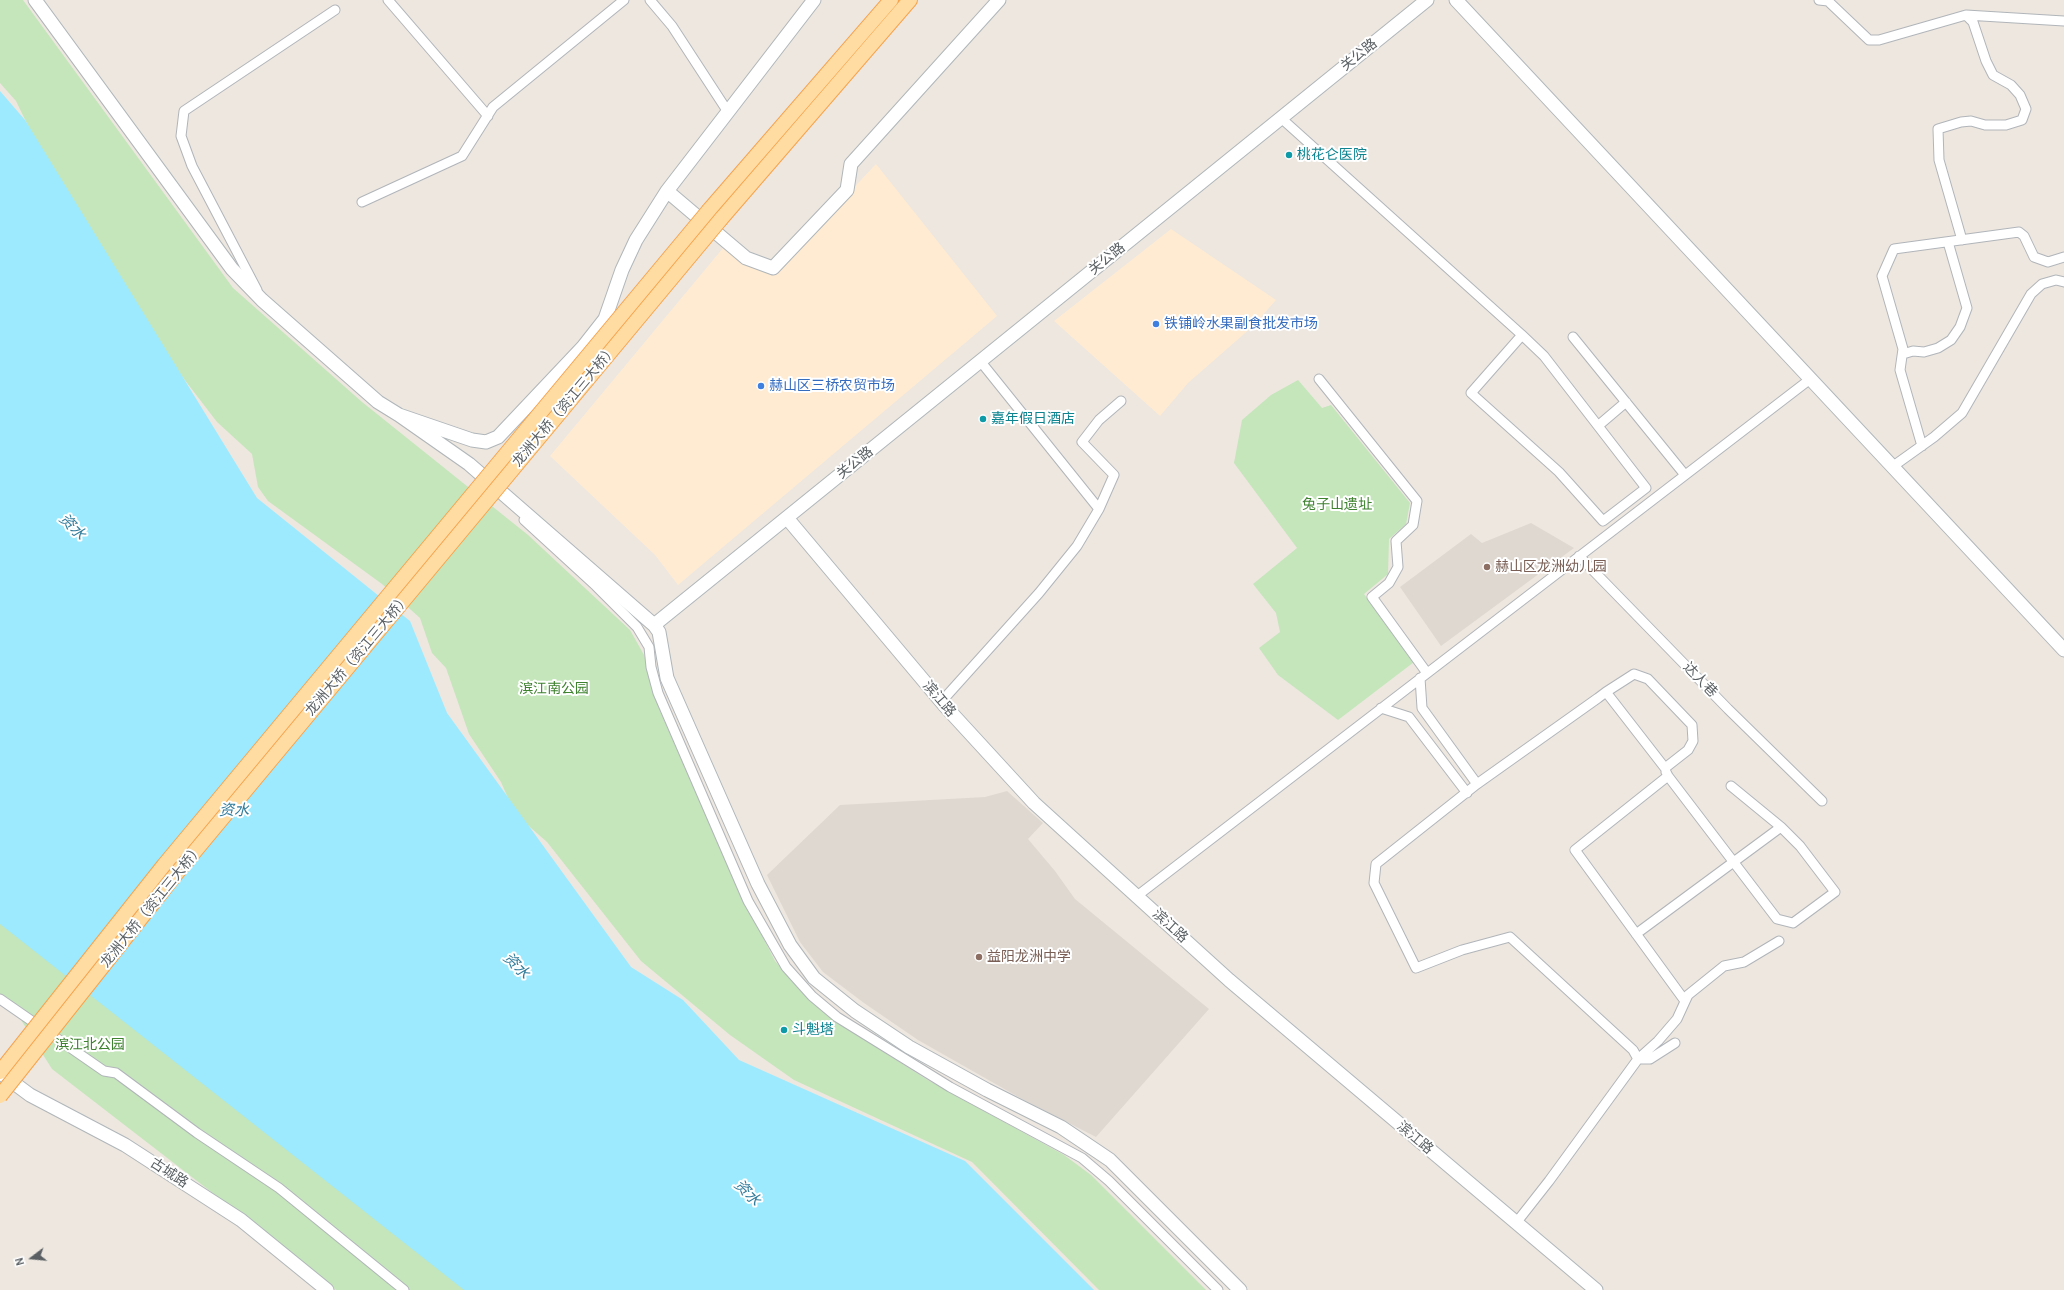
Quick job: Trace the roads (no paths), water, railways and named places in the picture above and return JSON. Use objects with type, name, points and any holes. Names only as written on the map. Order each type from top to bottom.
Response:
[{"type":"main road","name":"龙洲大桥（资江三大桥）","points":[[0,1072],[164,865],[710,210],[891,0]]},
{"type":"main road","name":"龙洲大桥（资江三大桥）","points":[[0,1096],[176,874],[721,218],[910,0]]},
{"type":"street","points":[[35,0],[232,269],[262,300],[378,402],[469,464],[654,625],[659,632],[667,678],[755,877],[790,945],[814,978],[855,1011],[909,1047],[987,1090],[1061,1127],[1110,1160],[1240,1290]]},
{"type":"street","points":[[388,0],[488,116]]},
{"type":"street","points":[[362,202],[462,156],[493,107],[624,0]]},
{"type":"street","points":[[650,0],[672,26],[728,112]]},
{"type":"street","points":[[399,415],[472,440],[486,442],[498,437],[583,347],[605,319],[622,270],[636,240],[667,191],[814,0]]},
{"type":"street","points":[[667,191],[746,258],[773,268],[847,190],[851,164],[999,0]]},
{"type":"street","name":"关公路","points":[[654,625],[981,362],[1426,0]]},
{"type":"street","points":[[1456,0],[2064,650]]},
{"type":"street","points":[[1819,0],[1828,1],[1869,40],[1879,40],[1966,15],[2064,21]]},
{"type":"street","points":[[262,300],[192,166],[181,136],[184,111],[335,10]]},
{"type":"street","points":[[1962,240],[1939,160],[1938,129],[1960,122],[1971,121],[1984,125],[2006,125],[2022,120],[2026,109],[2020,95],[2011,85],[1993,75],[1986,61],[1973,22],[1966,15]]},
{"type":"street","points":[[1281,118],[1522,335],[1544,356],[1599,425],[1646,488],[1603,521],[1558,472],[1471,393],[1522,335]]},
{"type":"street","points":[[1922,446],[1900,370],[1903,349],[1882,276],[1888,259],[1894,249],[2019,232],[2024,236],[2034,257],[2048,262],[2064,257]]},
{"type":"street","points":[[1902,354],[1924,352],[1938,348],[1951,340],[1965,315],[1967,308],[1948,242]]},
{"type":"street","points":[[1892,467],[1922,446],[1962,413],[2031,294],[2042,284],[2056,280],[2064,282]]},
{"type":"street","points":[[1573,338],[1685,475]]},
{"type":"street","points":[[981,362],[1099,509]]},
{"type":"street","points":[[1319,378],[1417,501],[1413,525],[1396,541],[1398,568],[1389,583],[1372,597],[1424,676],[1422,708],[1477,784]]},
{"type":"street","points":[[1137,896],[1810,380]]},
{"type":"street","points":[[941,702],[1039,593],[1077,546],[1099,509],[1114,475],[1082,442],[1098,420],[1121,401]]},
{"type":"street","points":[[1599,425],[1626,402]]},
{"type":"street","name":"滨江路","points":[[788,518],[941,702],[1034,803],[1229,980],[1596,1290]]},
{"type":"street","points":[[524,520],[596,586],[637,627],[648,647],[651,668],[658,693],[748,901],[786,967],[812,996],[837,1017],[950,1087],[1082,1158],[1109,1181],[1218,1290]]},
{"type":"street","name":"达人巷","points":[[1579,556],[1728,709],[1822,801]]},
{"type":"street","points":[[1638,1059],[1633,1050],[1510,937],[1462,950],[1416,968],[1374,883],[1376,864],[1477,784],[1606,692],[1634,674],[1648,679],[1692,726],[1693,741],[1688,750],[1666,772],[1575,850],[1685,1001]]},
{"type":"street","points":[[1606,692],[1778,919],[1793,923],[1835,892],[1800,846],[1781,827],[1731,786]]},
{"type":"street","points":[[1381,708],[1409,717],[1467,793]]},
{"type":"street","points":[[1636,934],[1781,827]]},
{"type":"street","points":[[1516,1222],[1549,1181],[1638,1059],[1658,1041],[1677,1019],[1688,995],[1724,966],[1744,962],[1779,941]]},
{"type":"street","points":[[0,999],[104,1071],[116,1073],[197,1133],[279,1188],[404,1290]]},
{"type":"street","points":[[1638,1059],[1650,1058],[1675,1043]]},
{"type":"street","name":"古城路","points":[[0,1072],[30,1095],[125,1145],[241,1220],[327,1290]]},
{"type":"water","name":"资水","points":[[0,91],[25,120],[257,498],[410,621],[447,713],[631,967],[683,1000],[739,1060],[965,1161],[1094,1290],[464,1290],[0,924]]},
{"type":"place","name":"桃花仑医院","points":[[1289,155]]},
{"type":"place","name":"铁铺岭水果副食批发市场","points":[[1156,324]]},
{"type":"place","name":"赫山区三桥农贸市场","points":[[761,386]]},
{"type":"place","name":"嘉年假日酒店","points":[[983,419]]},
{"type":"place","name":"赫山区龙洲幼儿园","points":[[1487,567]]},
{"type":"place","name":"益阳龙洲中学","points":[[979,957]]},
{"type":"place","name":"斗魁塔","points":[[784,1030]]},
{"type":"park label","name":"兔子山遗址","points":[[1337,505]]},
{"type":"park label","name":"滨江南公园","points":[[554,689]]},
{"type":"park label","name":"滨江北公园","points":[[90,1045]]}]
